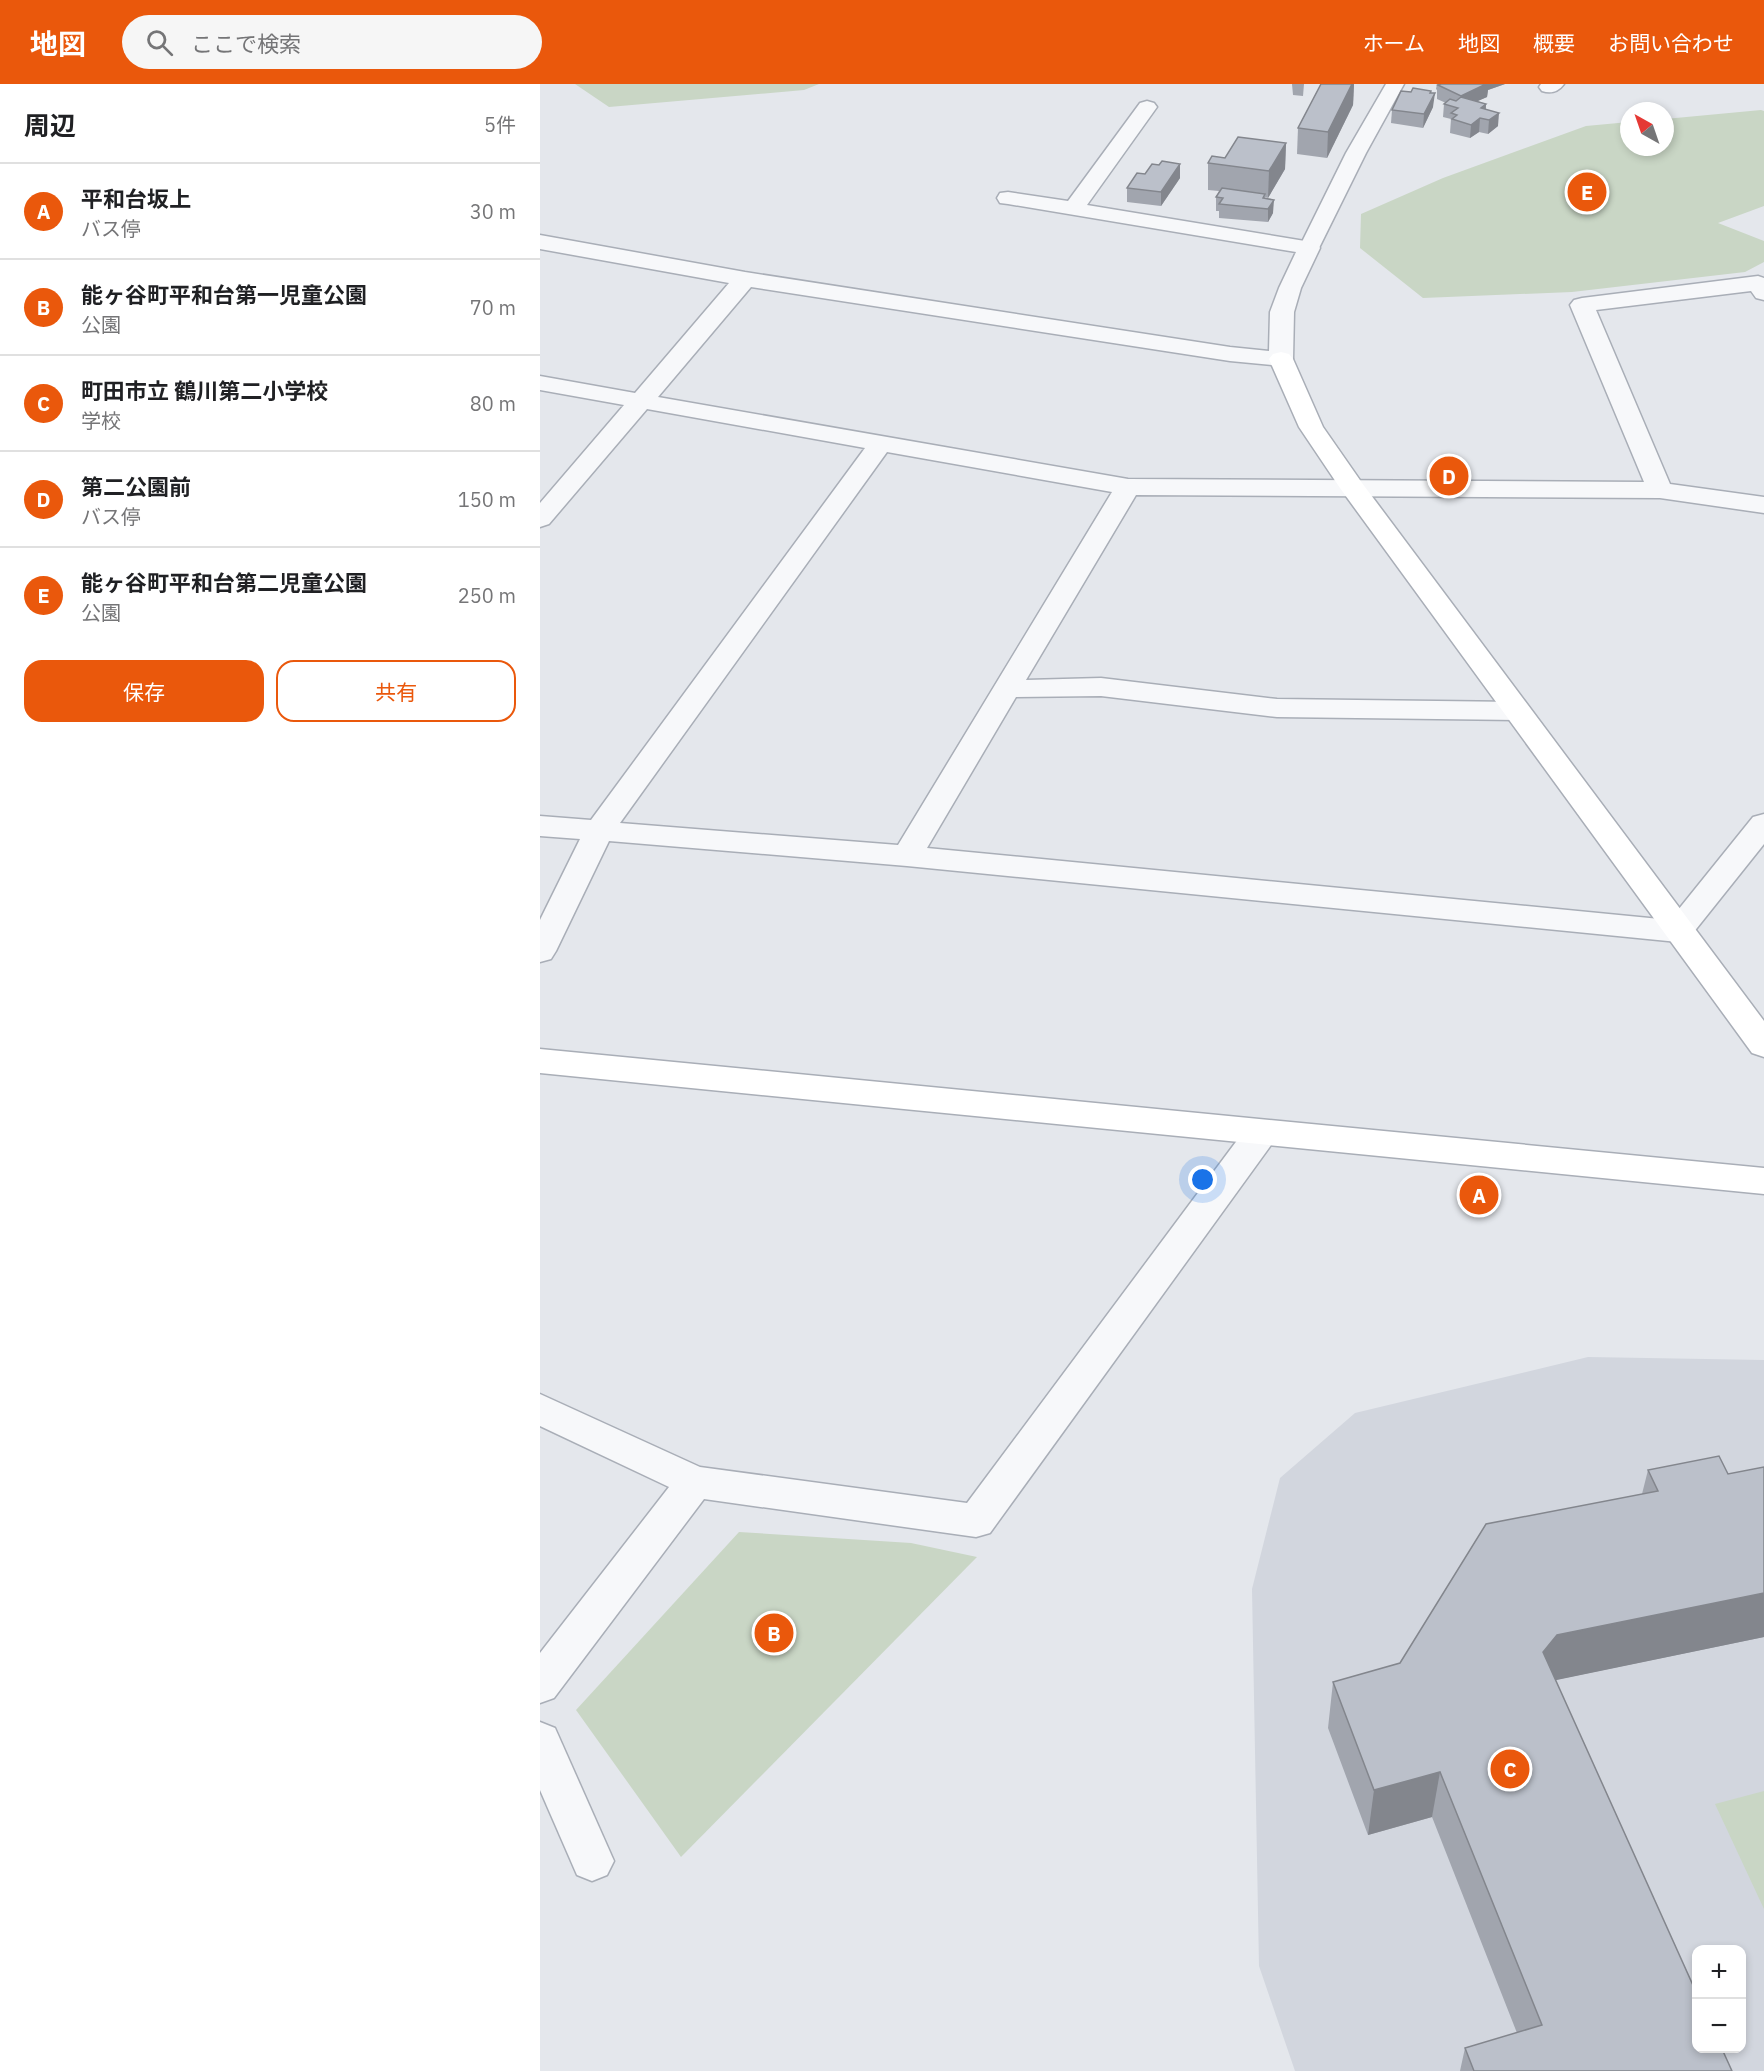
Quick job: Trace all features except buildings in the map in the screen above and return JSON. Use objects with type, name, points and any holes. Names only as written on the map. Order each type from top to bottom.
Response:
[{"type":"street","points":[[1073,209],[1147,107]]},
{"type":"street","points":[[1008,198],[1309,248],[1290,288],[1282,312],[1281,359],[1311,427],[1353,489],[1764,1045]]},
{"type":"street","points":[[540,242],[745,279],[1230,354],[1281,359]]},
{"type":"street","points":[[540,519],[745,279]]},
{"type":"street","points":[[1660,490],[1582,305],[1758,284],[1764,293]]},
{"type":"street","points":[[540,383],[1128,487],[1660,490],[1764,505]]},
{"type":"street","points":[[540,951],[599,831],[881,443]]},
{"type":"street","points":[[908,856],[1128,487]]},
{"type":"street","points":[[1007,689],[1101,687],[1277,708],[1517,711]]},
{"type":"street","points":[[1678,931],[1764,824]]},
{"type":"street","points":[[540,826],[908,856],[1678,931]]},
{"type":"street","points":[[540,1061],[1764,1181]]},
{"type":"street","points":[[540,1409],[695,1482],[976,1521],[1262,1132]]},
{"type":"street","points":[[540,1685],[695,1482]]},
{"type":"street","points":[[540,1741],[592,1861]]},
{"type":"lane","points":[[1309,248],[1356,153],[1395,84]]},
{"type":"shaded area","points":[[1588,1357],[1764,1360],[1764,2071],[1295,2071],[1259,1966],[1252,1589],[1280,1478],[1355,1413]]},
{"type":"green space","points":[[575,84],[819,84],[804,90],[609,107]]},
{"type":"green space","points":[[1764,111],[1764,206],[1718,223],[1764,241],[1764,262],[1745,272],[1572,292],[1423,298],[1360,248],[1361,214],[1443,178],[1586,126],[1620,123],[1620,156],[1674,156],[1674,118]]},
{"type":"green space","points":[[739,1532],[911,1543],[977,1557],[681,1857],[576,1710]]},
{"type":"green space","points":[[1764,1791],[1764,1909],[1715,1804]]},
{"type":"place","name":"能ヶ谷町平和台第二児童公園","points":[[1587,192]]},
{"type":"place","name":"第二公園前","points":[[1449,476]]},
{"type":"place","name":"平和台坂上","points":[[1479,1195]]},
{"type":"place","name":"能ヶ谷町平和台第一児童公園","points":[[774,1633]]},
{"type":"place","name":"町田市立 鶴川第二小学校","points":[[1510,1769]]}]
